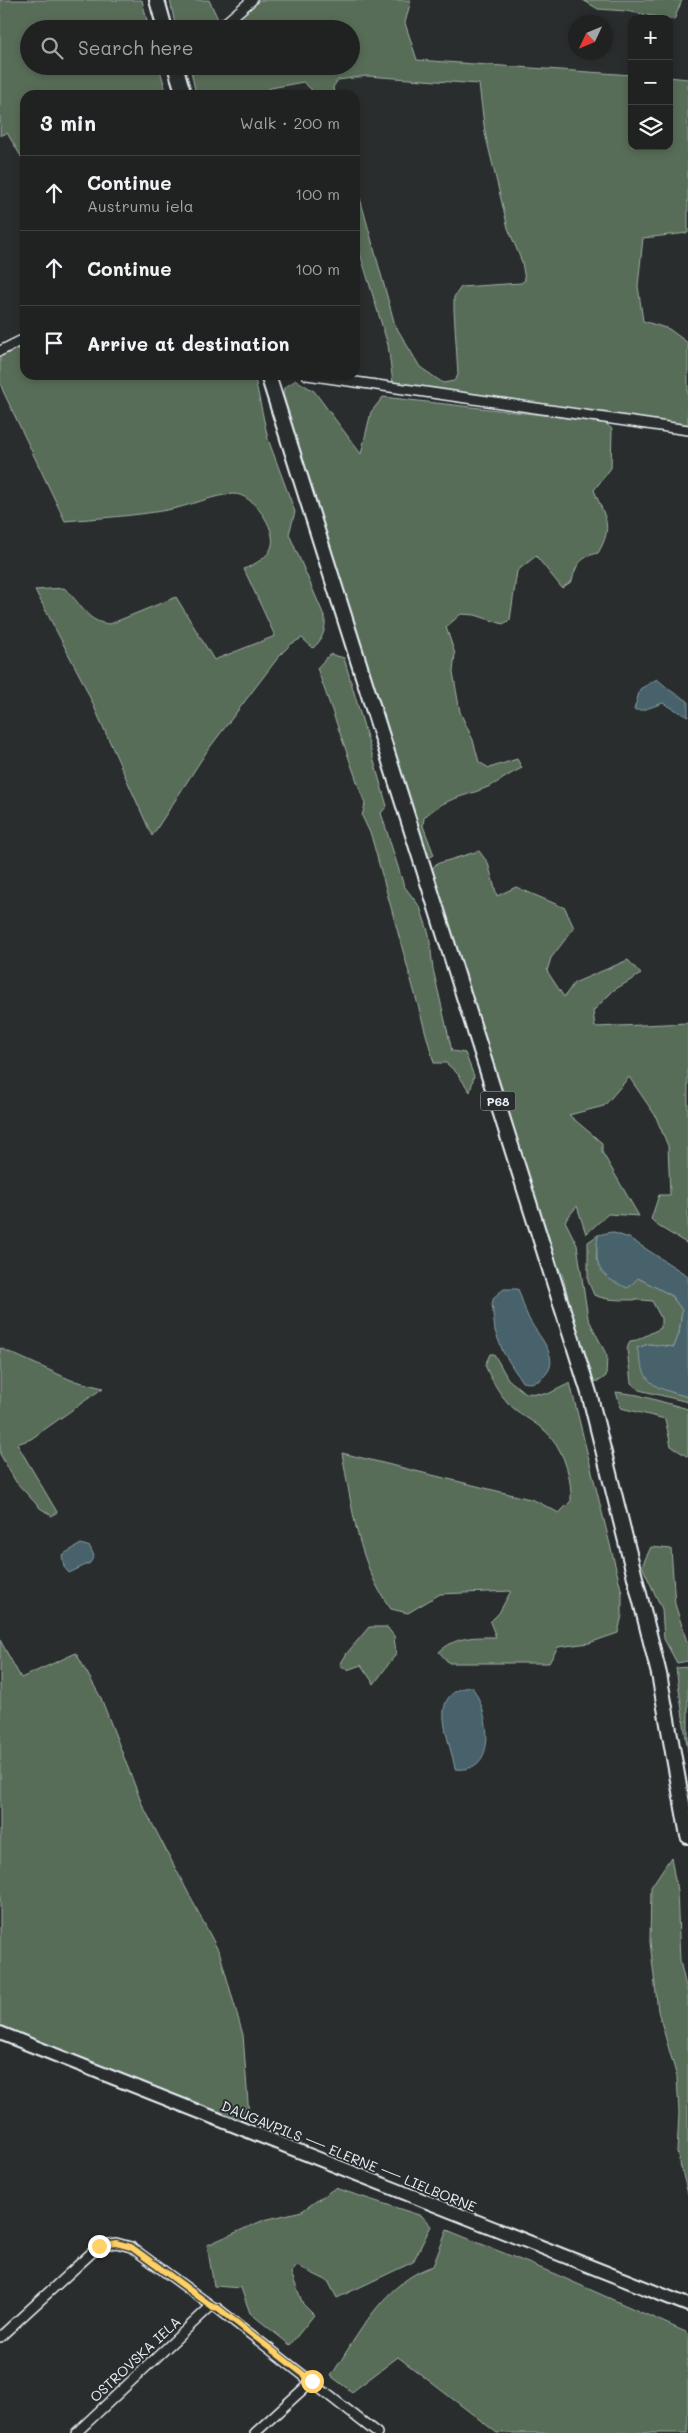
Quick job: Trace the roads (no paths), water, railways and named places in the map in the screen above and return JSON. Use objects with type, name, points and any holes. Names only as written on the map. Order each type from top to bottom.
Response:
[{"type":"main road","points":[[157,0],[163,20]]},
{"type":"main road","points":[[178,75],[182,90]]},
{"type":"main road","name":"P68","points":[[270,380],[589,1393],[659,1674],[688,1836]]},
{"type":"main road","name":"DAUGAVPILS — ELERNE — LIELBORNE","points":[[0,2033],[688,2305]]},
{"type":"street","points":[[229,20],[252,0]]},
{"type":"street","points":[[0,351],[20,341]]},
{"type":"street","points":[[343,380],[688,430]]},
{"type":"street","points":[[0,2337],[99,2246],[116,2243],[131,2247],[213,2307],[218,2308],[377,2433]]},
{"type":"street","name":"OSTROVSKA IELA","points":[[76,2433],[209,2308],[213,2307]]},
{"type":"street","points":[[255,2433],[312,2381]]},
{"type":"water","points":[[657,679],[671,691],[688,701],[688,717],[663,703],[643,710],[634,710],[640,689]]},
{"type":"water","points":[[611,1232],[629,1238],[688,1276],[688,1397],[658,1387],[652,1383],[644,1371],[637,1348],[649,1344],[674,1347],[679,1334],[682,1310],[671,1295],[638,1278],[628,1288],[617,1284],[604,1274],[598,1262],[598,1235]]},
{"type":"water","points":[[504,1289],[518,1289],[529,1319],[549,1353],[550,1367],[541,1379],[535,1382],[522,1382],[503,1352],[495,1331],[492,1304],[494,1297]]},
{"type":"water","points":[[81,1544],[90,1547],[94,1556],[90,1563],[69,1573],[64,1567],[62,1555]]},
{"type":"water","points":[[472,1687],[483,1711],[486,1725],[487,1739],[485,1752],[479,1762],[469,1768],[455,1769],[446,1732],[444,1707],[449,1698],[457,1691]]}]
